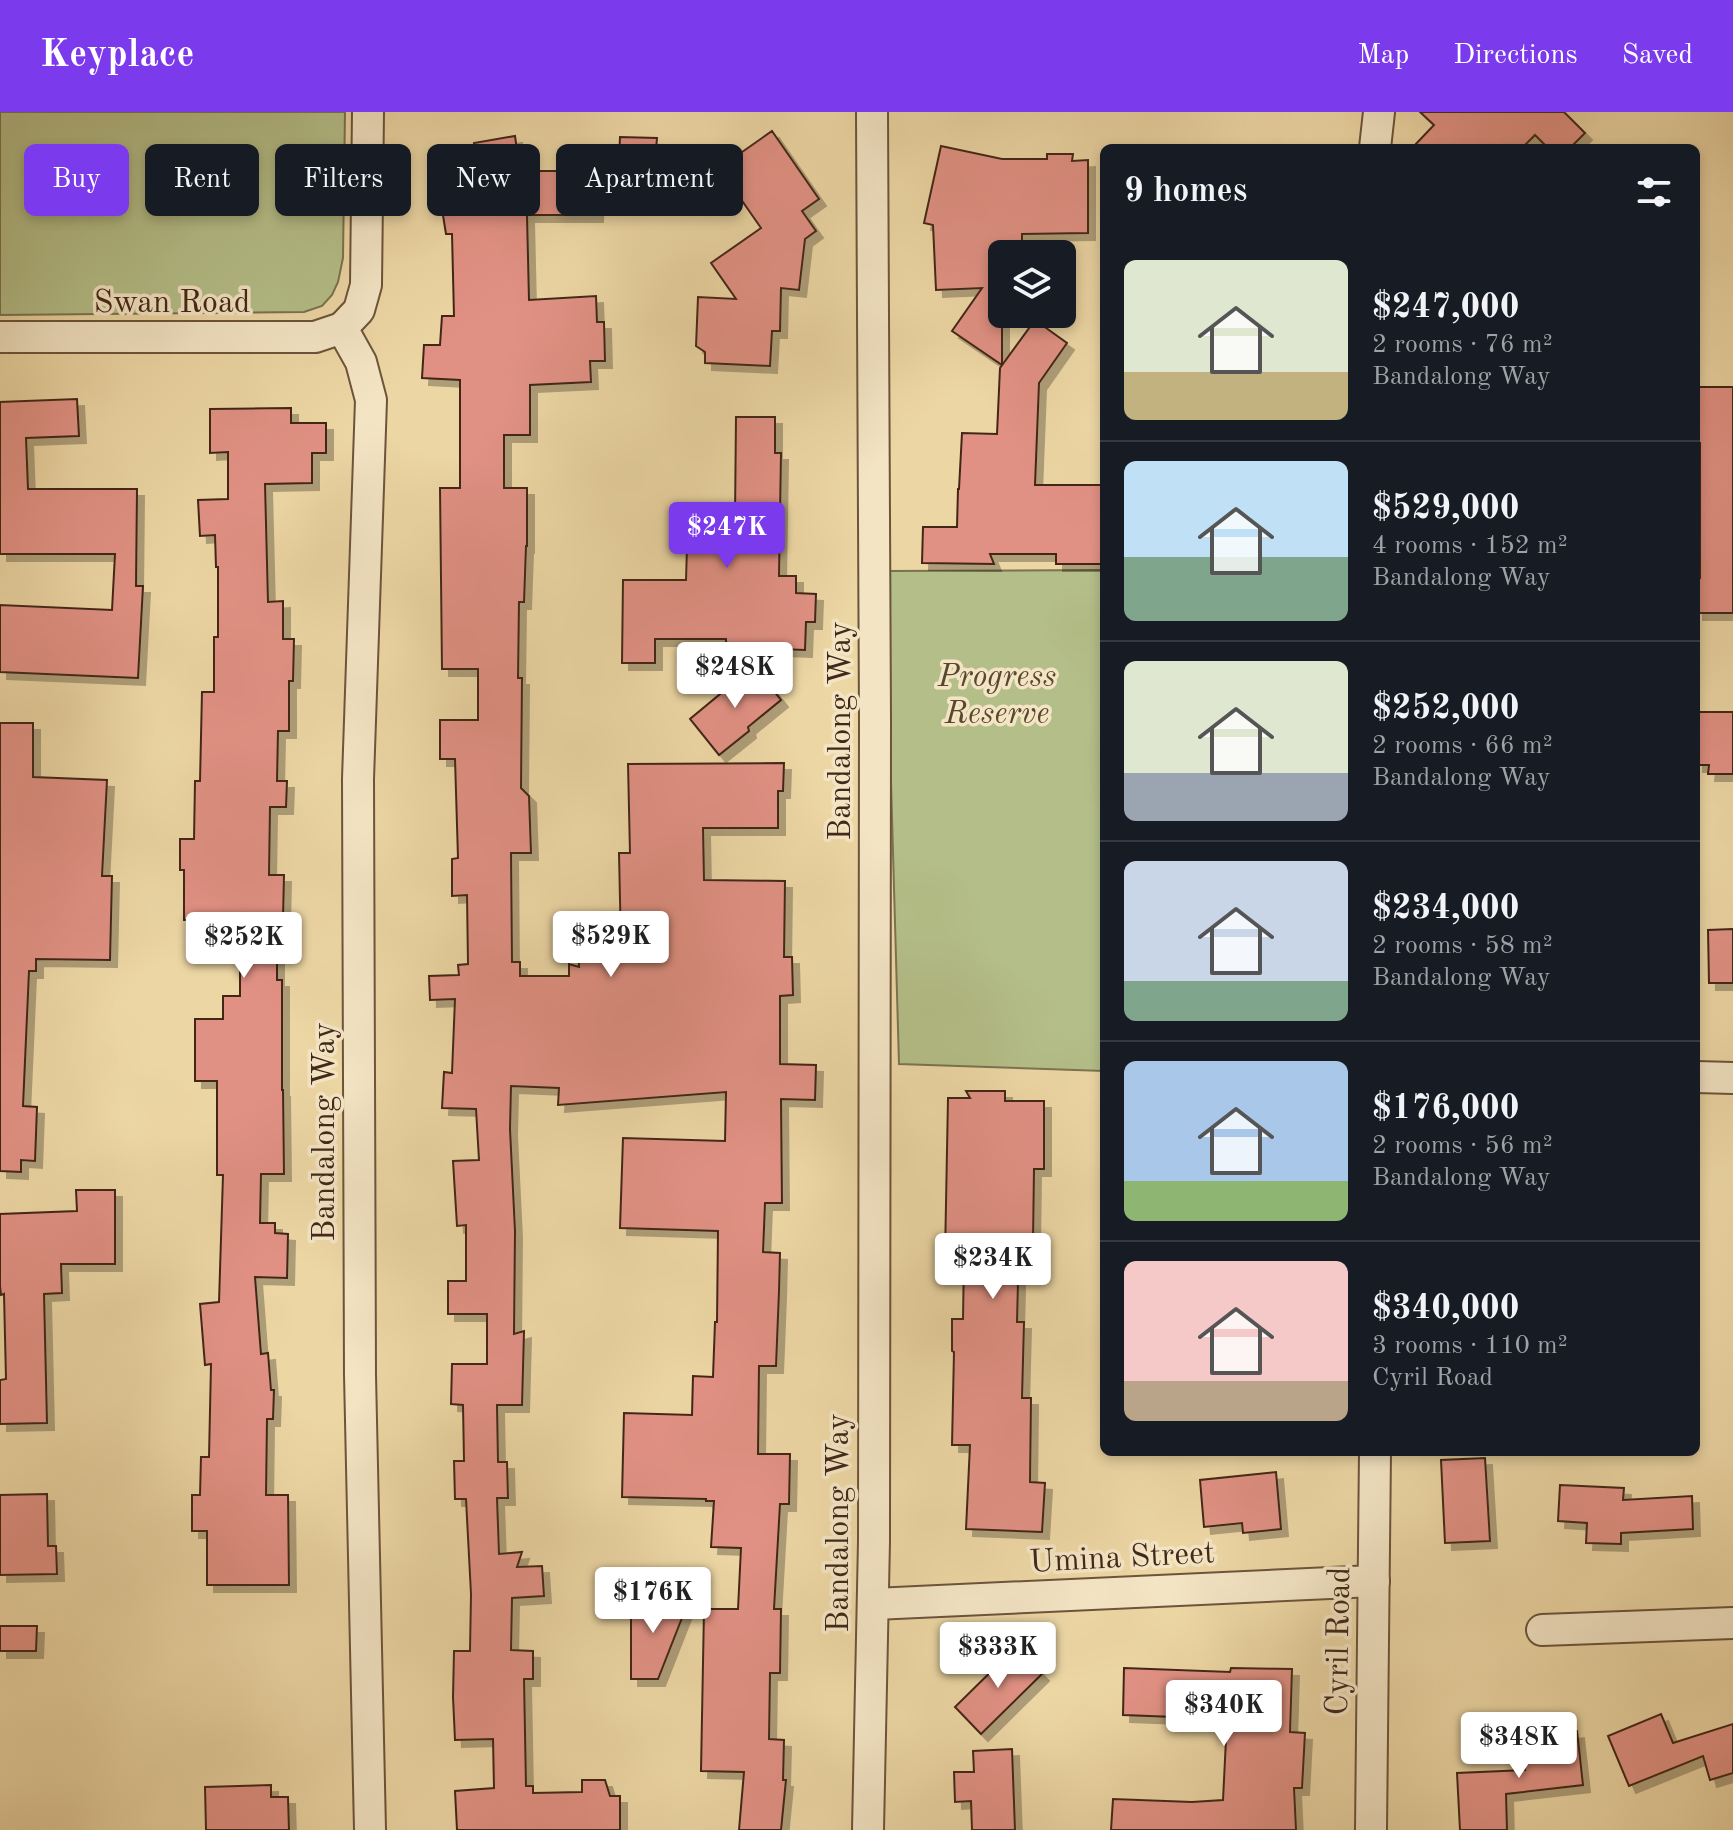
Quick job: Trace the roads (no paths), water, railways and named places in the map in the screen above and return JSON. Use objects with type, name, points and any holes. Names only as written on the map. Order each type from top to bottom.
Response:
[{"type":"street","points":[[342,328],[359,310],[366,285],[368,112]]},
{"type":"street","name":"Bandalong Way","points":[[868,1830],[874,1604],[872,112]]},
{"type":"street","points":[[1375,144],[1379,112]]},
{"type":"street","name":"Swan Road","points":[[0,337],[315,337],[342,328]]},
{"type":"street","name":"Bandalong Way","points":[[342,328],[361,362],[371,400],[358,779],[360,1375],[370,1830]]},
{"type":"street","points":[[1700,1077],[1733,1078]]},
{"type":"street","name":"Cyril Road","points":[[1371,1830],[1375,1456]]},
{"type":"street","name":"Umina Street","points":[[874,1604],[1374,1581]]},
{"type":"street","points":[[1542,1630],[1733,1623]]},
{"type":"park label","name":"Progress Reserve","points":[[997,694]]}]
